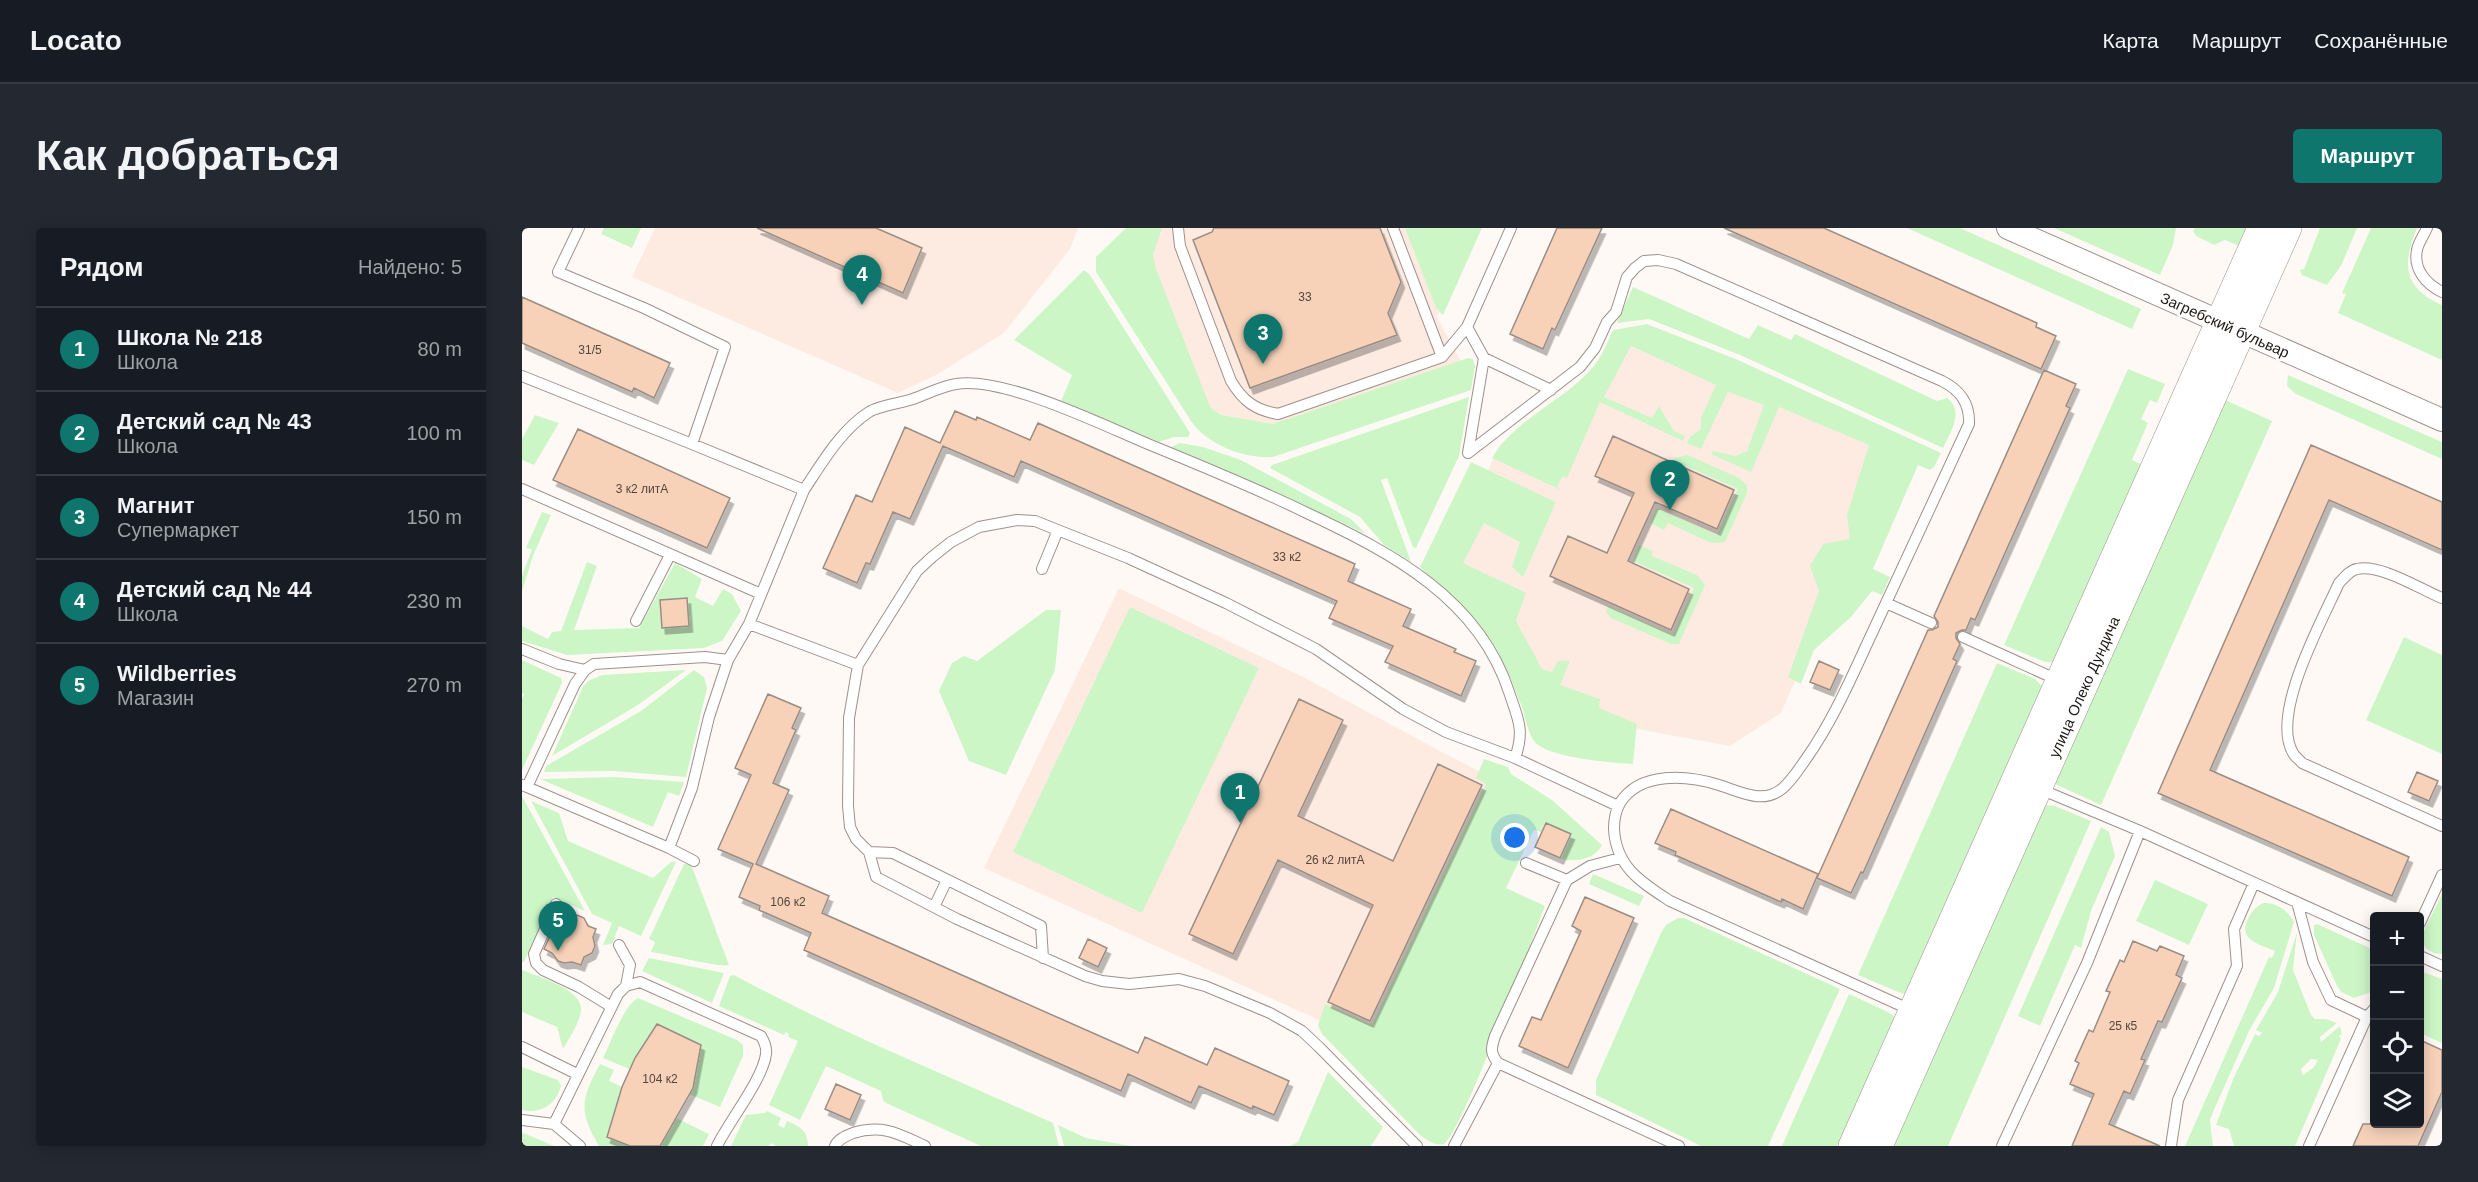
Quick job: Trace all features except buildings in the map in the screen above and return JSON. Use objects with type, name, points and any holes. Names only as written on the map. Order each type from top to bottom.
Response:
[{"type":"street","name":"Загребский бульвар","points":[[2008,228],[2442,420]]},
{"type":"street","name":"улица Олеко Дундича","points":[[1852,1146],[1923,1016],[2027,784],[2071,685],[2218,322],[2261,228]]},
{"type":"street","name":"улица Олеко Дундича","points":[[2071,685],[2242,333],[2288,228]]},
{"type":"street","name":"улица Олеко Дундича","points":[[1879,1146],[1923,1016]]},
{"type":"lane","points":[[579,228],[558,272],[644,308],[725,347],[692,444]]},
{"type":"lane","points":[[1178,228],[1180,246],[1232,381],[1251,406],[1278,414],[1442,357],[1467,327],[1511,228]]},
{"type":"lane","points":[[1394,228],[1442,357]]},
{"type":"lane","points":[[2427,228],[2417,250],[2418,272],[2434,288],[2442,292]]},
{"type":"lane","points":[[1484,358],[1468,453],[1580,367],[1595,348],[1607,322],[1616,312],[1627,277],[1644,261],[1658,260],[1676,264],[1952,386],[1966,403],[1970,414],[1969,424],[1827,729],[1784,788],[1763,797],[1750,796],[1701,781],[1659,780],[1640,783],[1627,792],[1618,806],[1614,823],[1615,840],[1620,858],[1641,880],[1670,901],[1923,1016]]},
{"type":"lane","points":[[1467,327],[1484,358],[1551,390]]},
{"type":"lane","points":[[522,376],[804,490]]},
{"type":"lane","points":[[669,848],[692,788],[709,717],[728,660],[749,624],[804,490],[833,447],[870,411],[955,384],[973,383],[1014,392],[1059,407],[1267,494],[1359,537],[1414,569],[1486,640],[1496,658],[1520,725],[1522,739],[1515,758]]},
{"type":"lane","points":[[522,489],[761,594]]},
{"type":"lane","points":[[1417,1146],[1319,1047],[1291,1023],[1205,986],[1179,979],[1129,984],[1102,981],[1085,976],[934,907],[876,877],[869,852],[856,839],[850,827],[848,806],[849,718],[858,665],[917,571],[951,542],[979,527],[1017,520],[1035,520],[1128,558],[1285,632],[1344,667],[1403,709],[1446,732],[1515,758],[1618,806]]},
{"type":"lane","points":[[1042,568],[1058,530]]},
{"type":"lane","points":[[636,621],[670,555]]},
{"type":"lane","points":[[2442,598],[2387,573],[2357,569],[2347,574],[2339,583],[2293,689],[2288,712],[2288,736],[2293,753],[2302,763],[2442,826]]},
{"type":"lane","points":[[1886,603],[1931,623]]},
{"type":"lane","points":[[749,624],[858,665]]},
{"type":"lane","points":[[1963,638],[2071,685]]},
{"type":"lane","points":[[522,649],[559,664],[585,670]]},
{"type":"lane","points":[[694,861],[669,848],[524,786],[574,684],[585,670],[594,664],[705,657],[728,660]]},
{"type":"lane","points":[[2027,784],[2140,831],[2370,935]]},
{"type":"lane","points":[[2002,1146],[2087,963],[2140,831]]},
{"type":"lane","points":[[869,852],[893,853],[1041,926],[1043,958]]},
{"type":"lane","points":[[1620,858],[1590,866],[1567,880],[1491,1049],[1498,1063],[1679,1146]]},
{"type":"lane","points":[[1526,863],[1567,880]]},
{"type":"lane","points":[[2424,914],[2442,876]]},
{"type":"lane","points":[[934,907],[947,880]]},
{"type":"lane","points":[[2171,1146],[2178,1100],[2237,966],[2234,929],[2254,883]]},
{"type":"lane","points":[[2297,902],[2313,962],[2331,1000],[2370,1013]]},
{"type":"lane","points":[[556,903],[534,954],[536,963],[543,970],[579,987],[610,1006]]},
{"type":"lane","points":[[554,1124],[610,1006],[626,986],[630,965],[619,945]]},
{"type":"lane","points":[[2424,958],[2442,966]]},
{"type":"lane","points":[[626,986],[640,982],[761,1036],[766,1056],[746,1098],[717,1146]]},
{"type":"lane","points":[[2309,1146],[2370,1015]]},
{"type":"lane","points":[[522,1047],[577,1074]]},
{"type":"lane","points":[[1454,1146],[1498,1063]]},
{"type":"lane","points":[[522,1120],[554,1124],[580,1146]]},
{"type":"lane","points":[[835,1146],[837,1140],[850,1134],[879,1128],[894,1131],[925,1146]]},
{"type":"shaded area","points":[[655,228],[1078,228],[1070,249],[1004,333],[936,375],[898,393],[632,277]]},
{"type":"shaded area","points":[[1153,228],[1477,228],[1437,317],[1463,365],[1275,429],[1207,414],[1143,249]]},
{"type":"shaded area","points":[[1629,328],[1900,444],[1781,713],[1730,746],[1637,729],[1551,692],[1446,557],[1500,445],[1601,373]]},
{"type":"shaded area","points":[[1119,588],[1305,678],[1493,778],[1383,1049],[984,868]]},
{"type":"green space","points":[[604,228],[641,228],[632,248],[601,234]]},
{"type":"green space","points":[[1126,228],[1162,228],[1153,255],[1156,269],[1209,404],[1221,415],[1273,424],[1468,358],[1473,359],[1475,366],[1471,390],[1273,457],[1251,456],[1228,449],[1207,437],[1191,421],[1096,272],[1096,257]]},
{"type":"green space","points":[[1405,228],[1482,228],[1443,315],[1436,308]]},
{"type":"green space","points":[[1907,228],[1960,228],[2141,309],[2132,329]]},
{"type":"green space","points":[[2054,228],[2176,228],[2173,245],[2160,275]]},
{"type":"green space","points":[[2195,228],[2246,228],[2239,246],[2225,240],[2214,245],[2196,236],[2193,231]]},
{"type":"green space","points":[[2320,228],[2357,228],[2341,266],[2327,285],[2302,275],[2300,270],[2304,269]]},
{"type":"green space","points":[[2371,228],[2417,228],[2409,253],[2409,274],[2420,291],[2442,305],[2442,360],[2338,313],[2346,294],[2342,293]]},
{"type":"green space","points":[[1084,270],[1090,275],[1190,433],[1188,437],[1174,437],[1159,442],[1061,401],[1072,375],[1014,340]]},
{"type":"green space","points":[[1633,287],[1749,339],[1758,325],[1791,340],[1795,334],[1937,401],[1947,398],[1955,409],[1954,422],[1949,436],[1943,448],[1740,355],[1649,319],[1617,323]]},
{"type":"green space","points":[[1647,324],[1738,360],[1941,453],[1930,470],[1918,465],[1873,569],[1890,577],[1882,595],[1872,591],[1851,617],[1814,650],[1801,684],[1788,677],[1819,591],[1810,566],[1823,544],[1850,539],[1847,515],[1869,445],[1779,407],[1751,472],[1711,454],[1713,451],[1735,456],[1747,451],[1764,405],[1728,392],[1701,449],[1687,443],[1690,437],[1701,429],[1701,418],[1716,385],[1631,346],[1604,397],[1652,418],[1659,406],[1674,431],[1685,436],[1683,441],[1600,402],[1567,478],[1563,476],[1557,486],[1561,490],[1492,458],[1513,432],[1568,390],[1593,367],[1613,330]]},
{"type":"green space","points":[[2128,369],[2165,384],[2157,403],[2150,400],[2141,419],[2148,423],[2132,460],[2141,464],[2053,662],[2045,662],[2004,645]]},
{"type":"green space","points":[[2288,375],[2442,442],[2442,459],[2296,394],[2287,386]]},
{"type":"green space","points":[[1469,397],[1459,456],[1416,548],[1413,547],[1387,478],[1381,480],[1411,562],[1384,545],[1360,517],[1270,468],[1272,465]]},
{"type":"green space","points":[[2225,400],[2272,421],[2101,805],[2055,784]]},
{"type":"green space","points":[[535,415],[559,423],[534,465],[522,460],[522,439]]},
{"type":"green space","points":[[1180,443],[1203,447],[1241,460],[1351,519],[1366,534],[1171,447]]},
{"type":"green space","points":[[1688,455],[1739,478],[1747,485],[1747,493],[1725,542],[1711,543],[1668,523],[1664,530],[1650,523],[1657,508],[1717,535],[1738,489],[1674,461],[1675,458]]},
{"type":"green space","points":[[1471,462],[1556,502],[1523,577],[1512,567],[1520,542],[1484,523],[1463,563],[1526,593],[1516,621],[1542,669],[1552,672],[1558,661],[1570,661],[1560,685],[1600,699],[1599,708],[1637,724],[1633,764],[1570,756],[1546,750],[1538,745],[1530,733],[1512,682],[1491,640],[1420,567]]},
{"type":"green space","points":[[542,512],[551,515],[533,556],[522,591],[522,576],[532,549],[526,548]]},
{"type":"green space","points":[[1639,545],[1653,551],[1652,556],[1697,575],[1705,585],[1679,644],[1671,644],[1611,618],[1606,612],[1608,606],[1673,635],[1694,588],[1633,561]]},
{"type":"green space","points":[[587,562],[597,566],[574,630],[639,628],[675,563],[702,579],[695,597],[713,606],[723,589],[732,594],[741,611],[722,641],[704,648],[567,655],[522,641],[522,626],[548,639],[552,632],[561,631]],"holes":[[[687,598],[689,626],[662,628],[660,600]]]},
{"type":"green space","points":[[1130,607],[1259,668],[1142,913],[1013,852]]},
{"type":"green space","points":[[1046,610],[1061,610],[1055,670],[1006,775],[969,761],[939,691],[952,663],[964,656],[977,661]]},
{"type":"green space","points":[[2404,637],[2442,655],[2442,754],[2366,720]]},
{"type":"green space","points":[[522,660],[561,678],[562,683],[522,770],[522,699],[524,694],[522,693]]},
{"type":"green space","points":[[1997,663],[2035,679],[2042,686],[1905,994],[1898,992],[1858,975]]},
{"type":"green space","points":[[686,670],[638,705],[552,756],[583,687],[588,681],[602,675]]},
{"type":"green space","points":[[694,670],[704,677],[707,688],[686,777],[614,771],[544,772],[546,766],[641,711]]},
{"type":"green space","points":[[1484,759],[1508,767],[1511,774],[1552,800],[1602,845],[1590,857],[1573,860],[1561,859],[1572,834],[1545,822],[1541,832],[1534,830],[1506,888],[1545,906],[1466,1107],[1444,1144],[1437,1144],[1420,1135],[1322,1034],[1318,1025],[1325,1004],[1372,1025],[1486,784],[1476,778]]},
{"type":"green space","points":[[614,777],[684,782],[679,796],[668,792],[653,827],[540,779]]},
{"type":"green space","points":[[522,796],[585,911],[553,897],[524,962],[522,962]]},
{"type":"green space","points":[[531,801],[559,813],[568,841],[653,878],[671,862],[676,862],[641,936],[619,926],[612,944],[603,945],[612,923],[592,914]]},
{"type":"green space","points":[[2045,805],[2055,806],[2091,821],[1948,1146],[1894,1146]]},
{"type":"green space","points":[[2101,827],[2109,832],[2115,856],[2091,911],[2081,948],[2075,945],[2040,1026],[2018,1016]]},
{"type":"green space","points":[[684,864],[691,864],[729,965],[715,965],[651,952],[655,942],[649,939]]},
{"type":"green space","points":[[1593,874],[1644,896],[1639,906],[1589,884]]},
{"type":"green space","points":[[2155,880],[2208,904],[2189,945],[2136,921]]},
{"type":"green space","points":[[2442,894],[2442,954],[2433,952],[2424,945],[2424,931]]},
{"type":"green space","points":[[2263,903],[2282,908],[2294,922],[2274,988],[2250,1029],[2213,1112],[2210,1120],[2213,1146],[2185,1146],[2269,957],[2272,958],[2275,951],[2253,941],[2246,933],[2245,928],[2250,915]]},
{"type":"green space","points":[[1678,918],[1684,918],[1840,989],[1768,1146],[1701,1146],[1596,1095],[1596,1080],[1661,933],[1666,925]]},
{"type":"green space","points":[[2317,924],[2370,948],[2370,992],[2354,998],[2341,992],[2314,935],[2314,925]]},
{"type":"green space","points":[[2297,932],[2293,970],[2311,1015],[2315,1019],[2326,1019],[2337,1023],[2320,1037],[2321,1042],[2340,1026],[2341,1039],[2295,1146],[2234,1146],[2229,1129],[2216,1125],[2234,1077],[2255,1034],[2259,1036],[2262,1033],[2256,1030],[2278,992]],"holes":[[[2311,1059],[2318,1060],[2314,1067],[2303,1075],[2301,1069]]]},
{"type":"green space","points":[[649,958],[724,973],[712,1003],[642,971]]},
{"type":"green space","points":[[522,970],[567,990],[580,1003],[579,1020],[563,1049],[557,1027],[522,1012]]},
{"type":"green space","points":[[2424,972],[2442,979],[2442,1043],[2424,1035]]},
{"type":"green space","points":[[734,975],[852,1034],[1053,1123],[1059,1146],[981,1146],[886,1103],[881,1091],[826,1066],[800,1120],[769,1105],[798,1041],[788,1037],[789,1034],[786,1032],[784,1035],[719,1006],[730,976]]},
{"type":"green space","points":[[1849,994],[1895,1017],[1837,1146],[1782,1146]]},
{"type":"green space","points":[[638,998],[737,1040],[743,1045],[743,1056],[720,1107],[603,1058],[623,1016]]},
{"type":"green space","points":[[600,1064],[614,1070],[609,1081],[622,1087],[607,1137],[630,1146],[599,1146],[592,1134],[585,1114],[586,1096]]},
{"type":"green space","points":[[522,1067],[558,1080],[561,1085],[559,1091],[547,1106],[535,1111],[522,1110]]},
{"type":"green space","points":[[1328,1072],[1383,1127],[1371,1146],[1290,1146],[1298,1142]]},
{"type":"green space","points":[[767,1111],[781,1118],[778,1125],[784,1128],[787,1121],[799,1127],[807,1136],[808,1146],[776,1146],[771,1143],[769,1146],[731,1146],[746,1115]]},
{"type":"green space","points":[[676,1118],[709,1134],[703,1146],[660,1146]]},
{"type":"green space","points":[[1058,1125],[1086,1138],[1131,1146],[1064,1146]]},
{"type":"green space","points":[[522,1133],[526,1134],[554,1146],[522,1146]]},
{"type":"place","name":"Детский сад № 44","points":[[862,305]]},
{"type":"place","name":"Магнит","points":[[1263,364]]},
{"type":"place","name":"Детский сад № 43","points":[[1670,510]]},
{"type":"place","name":"Школа № 218","points":[[1240,823]]},
{"type":"place","name":"Wildberries","points":[[558,951]]}]
